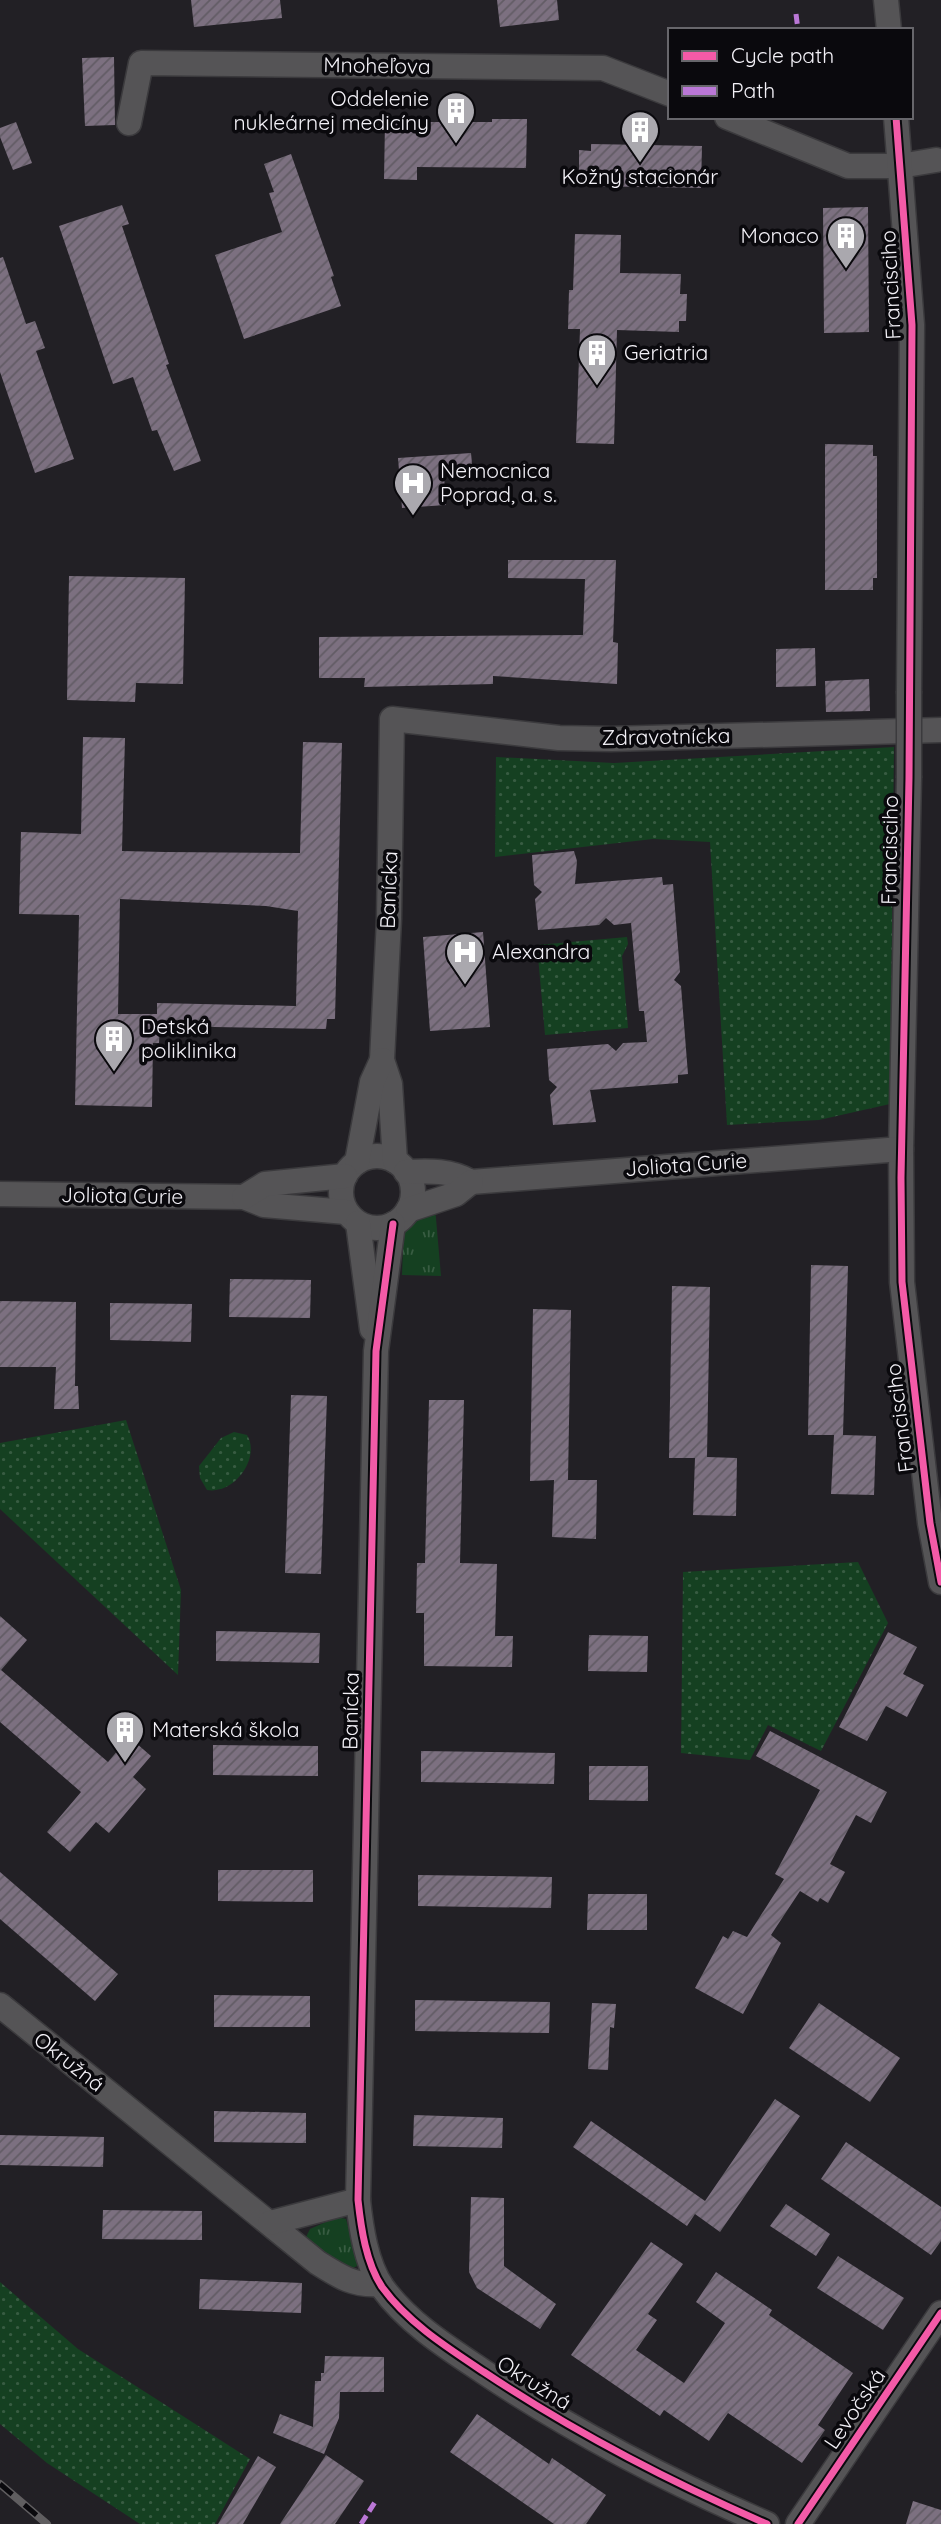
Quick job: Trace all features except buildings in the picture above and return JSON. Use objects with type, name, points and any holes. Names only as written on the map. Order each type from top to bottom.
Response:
[{"type":"street","points":[[886,0],[888,28]]},
{"type":"street","name":"Mnoheľova","points":[[129,123],[141,63],[603,68],[668,93]]},
{"type":"street","points":[[732,119],[848,166],[900,166],[936,160]]},
{"type":"street","name":"Francisciho","points":[[896,119],[912,325],[909,778],[901,1149],[902,1282],[930,1523],[941,1582]]},
{"type":"street","name":"Zdravotnícka","points":[[392,719],[559,738],[941,730]]},
{"type":"street","name":"Banícka","points":[[392,719],[389,919],[382,1060],[390,1084],[400,1167]]},
{"type":"street","name":"Banícka","points":[[351,1169],[372,1082],[382,1060]]},
{"type":"street","name":"Joliota Curie","points":[[400,1217],[456,1194],[471,1182],[901,1149]]},
{"type":"street","points":[[376,1156],[400,1167],[412,1191],[400,1217],[374,1228],[352,1217],[341,1194],[351,1169],[376,1156]]},
{"type":"street","name":"Joliota Curie","points":[[400,1167],[458,1174],[471,1182]]},
{"type":"street","name":"Joliota Curie","points":[[244,1197],[265,1184],[351,1169]]},
{"type":"street","name":"Joliota Curie","points":[[0,1194],[244,1197],[264,1205],[352,1217]]},
{"type":"street","name":"Banícka","points":[[352,1217],[376,1350]]},
{"type":"street","name":"Banícka","points":[[358,2200],[376,1350],[400,1217]]},
{"type":"street","name":"Okružná","points":[[0,2005],[318,2263],[346,2281],[362,2285],[380,2284]]},
{"type":"street","points":[[270,2222],[358,2200]]},
{"type":"street","name":"Okružná","points":[[358,2200],[368,2251],[380,2284],[424,2330],[510,2389],[600,2444],[766,2524]]},
{"type":"street","name":"Levočská","points":[[798,2524],[941,2313]]},
{"type":"green space","points":[[894,747],[890,1104],[819,1120],[727,1125],[710,842],[653,839],[495,857],[496,757],[614,763]]},
{"type":"green space","points":[[627,937],[628,944],[622,956],[628,1028],[545,1035],[537,945]]},
{"type":"green space","points":[[435,1207],[441,1276],[402,1275],[404,1221]]},
{"type":"green space","points":[[126,1420],[181,1590],[178,1675],[0,1509],[0,1443]]},
{"type":"green space","points":[[234,1432],[247,1435],[250,1444],[248,1464],[227,1487],[207,1490],[200,1478],[199,1466],[221,1438]]},
{"type":"green space","points":[[858,1562],[888,1623],[821,1751],[768,1725],[750,1760],[681,1753],[683,1572]]},
{"type":"green space","points":[[337,2217],[346,2219],[357,2259],[357,2266],[348,2271],[305,2239],[310,2229]]},
{"type":"green space","points":[[0,2282],[78,2349],[250,2459],[215,2524],[140,2524],[47,2463],[0,2424]]},
{"type":"railway","points":[[0,2484],[47,2524]]},
{"type":"marked path","points":[[796,14],[798,28]]},
{"type":"marked path","points":[[361,2524],[377,2499]]},
{"type":"cycle path","points":[[896,119],[912,325],[902,1282],[930,1523],[941,1582]]},
{"type":"cycle path","points":[[393,1224],[376,1351],[358,2200],[368,2256],[376,2278],[392,2300],[429,2334],[470,2363],[552,2415],[622,2454],[767,2524]]},
{"type":"cycle path","points":[[798,2524],[941,2313]]},
{"type":"place","name":"Oddelenie nukleárnej medicíny","points":[[456,145]]},
{"type":"place","name":"Kožný stacionár","points":[[640,164]]},
{"type":"place","name":"Monaco","points":[[846,270]]},
{"type":"place","name":"Geriatria","points":[[597,387]]},
{"type":"place","name":"Nemocnica Poprad, a. s.","points":[[413,517]]},
{"type":"place","name":"Alexandra","points":[[465,986]]},
{"type":"place","name":"Detská poliklinika","points":[[114,1073]]},
{"type":"place","name":"Materská škola","points":[[125,1764]]}]
